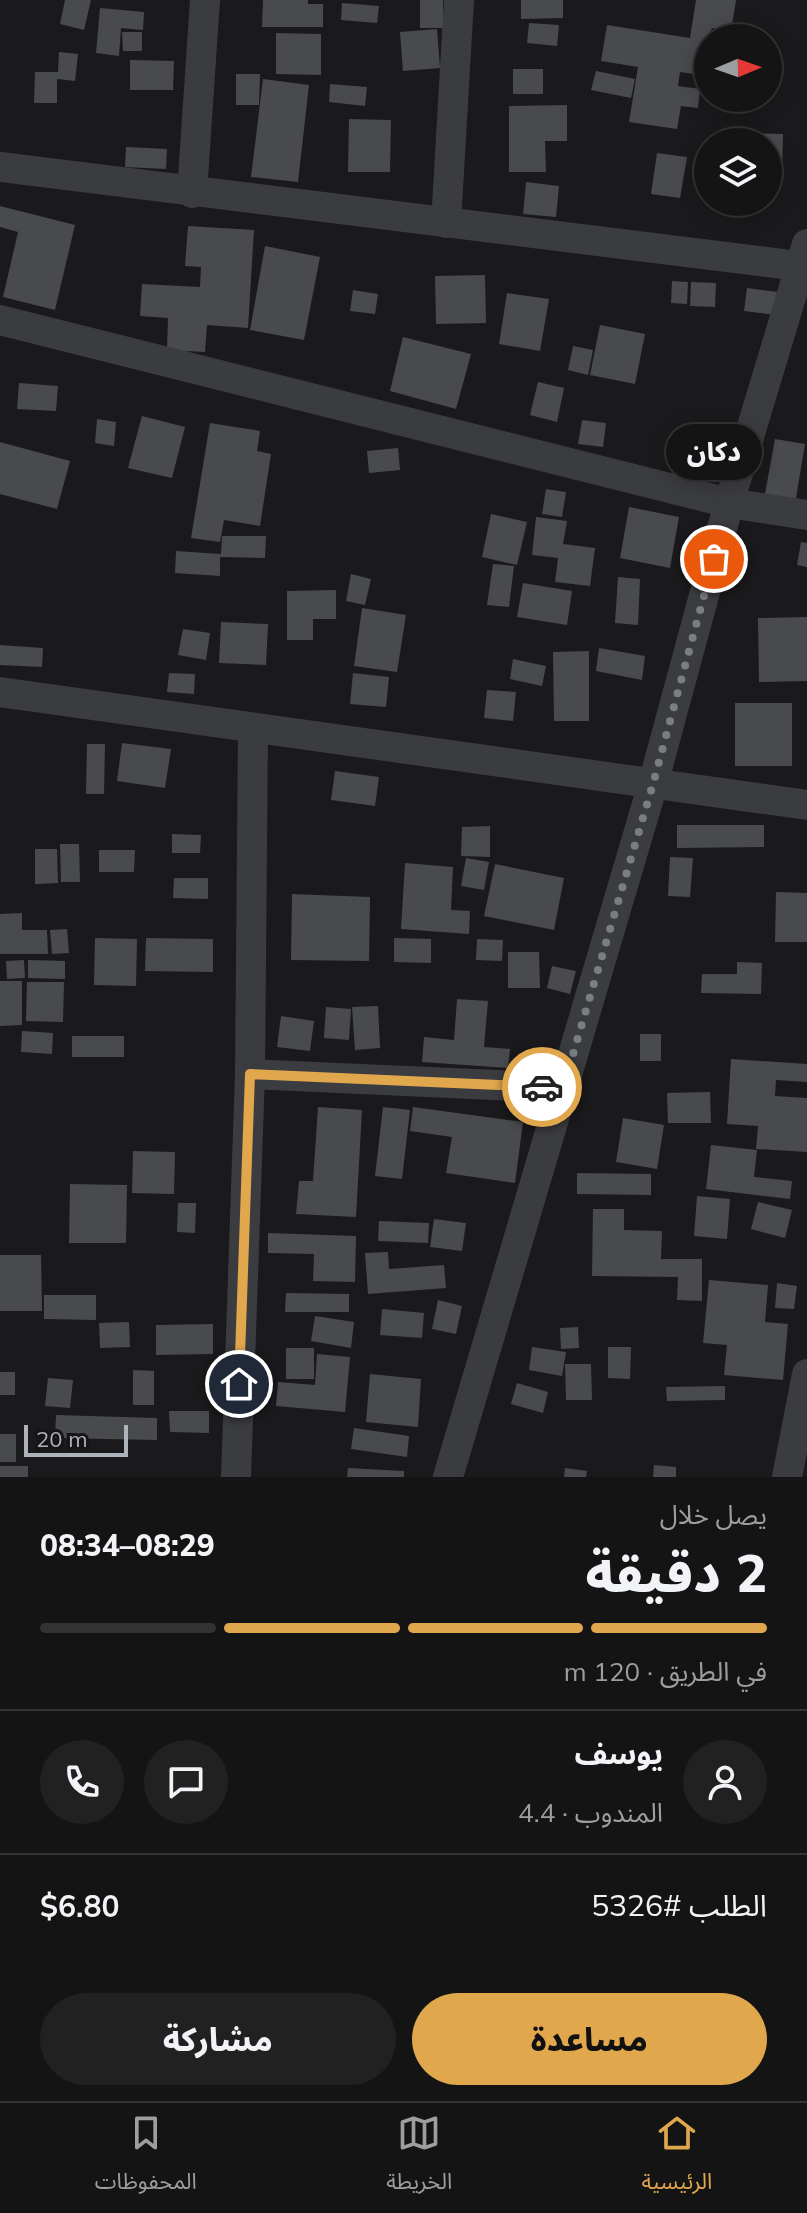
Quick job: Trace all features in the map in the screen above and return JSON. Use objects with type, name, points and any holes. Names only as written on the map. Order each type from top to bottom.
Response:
[{"type":"street","points":[[192,193],[205,0]]},
{"type":"street","points":[[446,223],[459,0]]},
{"type":"street","points":[[0,167],[446,223],[805,259],[729,503],[653,784],[448,1477]]},
{"type":"street","points":[[0,320],[729,503],[807,515]]},
{"type":"street","points":[[0,692],[253,730],[807,805]]},
{"type":"street","points":[[236,1477],[250,1074],[253,730]]},
{"type":"street","points":[[250,1074],[563,1088]]},
{"type":"street","points":[[787,1477],[807,1374]]},
{"type":"building","points":[[65,0],[91,0],[84,30],[60,24]]},
{"type":"building","points":[[263,0],[308,0],[308,4],[323,4],[323,27],[262,27]]},
{"type":"building","points":[[420,0],[443,0],[443,28],[420,28]]},
{"type":"building","points":[[521,0],[563,0],[563,18],[521,19]]},
{"type":"building","points":[[696,0],[736,0],[732,24],[694,24],[694,74],[680,72],[678,86],[694,88],[694,108],[681,106],[677,129],[629,122],[638,67],[601,61],[607,25],[690,38]]},
{"type":"building","points":[[342,3],[379,6],[377,23],[341,20]]},
{"type":"building","points":[[100,8],[144,12],[143,30],[121,28],[119,56],[96,53]]},
{"type":"building","points":[[529,23],[559,25],[557,46],[527,43]]},
{"type":"building","points":[[437,29],[440,68],[403,71],[400,32]]},
{"type":"building","points":[[122,32],[142,32],[142,51],[123,51]]},
{"type":"building","points":[[276,33],[321,34],[321,75],[276,74]]},
{"type":"building","points":[[59,52],[78,54],[75,81],[57,79],[57,103],[34,103],[35,72],[58,72]]},
{"type":"building","points":[[130,60],[174,61],[173,90],[130,90]]},
{"type":"building","points":[[513,69],[543,69],[543,94],[513,94]]},
{"type":"building","points":[[596,71],[635,79],[631,98],[591,90]]},
{"type":"building","points":[[236,74],[260,74],[259,105],[236,105]]},
{"type":"building","points":[[263,79],[309,85],[298,182],[251,177]]},
{"type":"building","points":[[330,84],[367,87],[365,106],[329,102]]},
{"type":"building","points":[[567,105],[567,141],[545,141],[546,172],[509,172],[509,106]]},
{"type":"building","points":[[349,119],[391,120],[390,172],[348,172]]},
{"type":"building","points":[[126,147],[167,149],[166,169],[125,167]]},
{"type":"building","points":[[657,153],[687,157],[680,198],[651,194]]},
{"type":"building","points":[[526,182],[559,186],[556,217],[523,214]]},
{"type":"building","points":[[0,206],[75,225],[55,310],[3,297],[18,232],[0,227]]},
{"type":"building","points":[[188,226],[254,230],[248,328],[207,325],[205,352],[167,350],[168,318],[140,316],[142,284],[200,287],[201,267],[185,266]]},
{"type":"building","points":[[265,246],[320,257],[304,340],[250,330]]},
{"type":"building","points":[[485,275],[486,323],[436,324],[435,276]]},
{"type":"building","points":[[672,281],[688,282],[687,304],[671,303]]},
{"type":"building","points":[[691,282],[716,283],[715,307],[690,306]]},
{"type":"building","points":[[747,288],[786,293],[784,316],[744,311]]},
{"type":"building","points":[[353,290],[378,294],[375,314],[350,311]]},
{"type":"building","points":[[507,293],[549,299],[540,351],[499,344]]},
{"type":"building","points":[[600,325],[645,334],[635,384],[590,375]]},
{"type":"building","points":[[403,337],[471,354],[456,409],[390,391]]},
{"type":"building","points":[[573,346],[593,350],[588,375],[568,370]]},
{"type":"building","points":[[538,382],[564,388],[557,422],[530,415]]},
{"type":"building","points":[[19,383],[58,386],[56,411],[17,409]]},
{"type":"building","points":[[142,416],[185,427],[172,478],[128,468]]},
{"type":"building","points":[[97,419],[116,422],[114,446],[95,443]]},
{"type":"building","points":[[582,420],[606,423],[603,447],[578,444]]},
{"type":"building","points":[[210,423],[260,431],[257,451],[271,454],[260,526],[224,520],[220,542],[191,538]]},
{"type":"building","points":[[775,439],[805,444],[795,504],[764,499]]},
{"type":"building","points":[[0,442],[70,461],[57,509],[0,494]]},
{"type":"building","points":[[398,448],[400,470],[369,473],[367,451]]},
{"type":"building","points":[[546,489],[566,492],[562,517],[542,514]]},
{"type":"building","points":[[629,507],[679,517],[670,568],[620,558]]},
{"type":"building","points":[[491,514],[527,522],[517,565],[482,557]]},
{"type":"building","points":[[536,517],[567,521],[563,544],[595,548],[590,586],[555,582],[558,558],[532,555]]},
{"type":"building","points":[[222,536],[266,536],[265,558],[220,557],[220,576],[175,573],[176,551],[221,554]]},
{"type":"building","points":[[801,542],[807,543],[807,567],[797,565]]},
{"type":"building","points":[[493,564],[514,566],[509,607],[487,605]]},
{"type":"building","points":[[351,574],[371,579],[365,605],[346,601]]},
{"type":"building","points":[[618,577],[640,579],[638,625],[615,623]]},
{"type":"building","points":[[523,583],[572,591],[567,625],[517,617]]},
{"type":"building","points":[[336,590],[336,619],[313,619],[313,640],[287,640],[287,591]]},
{"type":"building","points":[[362,608],[406,615],[397,672],[354,666]]},
{"type":"building","points":[[807,617],[807,681],[759,682],[758,618]]},
{"type":"building","points":[[221,622],[268,624],[266,665],[219,663]]},
{"type":"building","points":[[183,629],[210,633],[206,660],[178,655]]},
{"type":"building","points":[[0,645],[43,648],[42,667],[0,665]]},
{"type":"building","points":[[599,648],[645,656],[642,680],[596,671]]},
{"type":"building","points":[[589,651],[589,721],[554,721],[553,652]]},
{"type":"building","points":[[513,659],[546,666],[542,686],[510,679]]},
{"type":"building","points":[[169,673],[195,674],[194,694],[167,692]]},
{"type":"building","points":[[353,673],[389,677],[386,707],[350,704]]},
{"type":"building","points":[[487,690],[516,692],[513,721],[484,718]]},
{"type":"building","points":[[735,703],[792,703],[792,766],[735,766]]},
{"type":"building","points":[[122,743],[171,749],[165,788],[117,781]]},
{"type":"building","points":[[87,744],[105,744],[104,794],[86,794]]},
{"type":"building","points":[[335,771],[379,777],[375,806],[331,800]]},
{"type":"building","points":[[677,825],[764,825],[764,847],[677,848]]},
{"type":"building","points":[[490,826],[490,857],[461,856],[462,827]]},
{"type":"building","points":[[172,834],[201,835],[200,853],[172,853]]},
{"type":"building","points":[[60,844],[79,844],[80,882],[61,882]]},
{"type":"building","points":[[35,849],[57,849],[58,883],[35,884]]},
{"type":"building","points":[[99,850],[135,850],[134,872],[99,872]]},
{"type":"building","points":[[670,857],[693,858],[690,897],[668,896]]},
{"type":"building","points":[[466,858],[489,862],[484,890],[461,886]]},
{"type":"building","points":[[405,863],[453,867],[451,910],[470,911],[469,934],[401,929]]},
{"type":"building","points":[[495,864],[564,878],[554,930],[484,916]]},
{"type":"building","points":[[174,878],[208,878],[208,899],[173,898]]},
{"type":"building","points":[[776,892],[807,893],[807,942],[775,942]]},
{"type":"building","points":[[292,894],[370,897],[369,961],[291,960]]},
{"type":"building","points":[[22,913],[22,930],[47,930],[48,954],[0,954],[0,914]]},
{"type":"building","points":[[67,929],[69,953],[52,954],[50,930]]},
{"type":"building","points":[[95,938],[137,939],[136,986],[94,985]]},
{"type":"building","points":[[146,938],[213,939],[213,972],[145,971]]},
{"type":"building","points":[[394,938],[431,939],[431,963],[394,962]]},
{"type":"building","points":[[477,939],[503,940],[502,961],[476,960]]},
{"type":"building","points":[[508,952],[539,952],[540,988],[508,988]]},
{"type":"building","points":[[24,960],[25,978],[7,979],[6,961]]},
{"type":"building","points":[[28,960],[65,961],[65,979],[28,978]]},
{"type":"building","points":[[737,962],[762,963],[761,994],[701,993],[702,974],[737,974]]},
{"type":"building","points":[[552,966],[576,971],[570,994],[547,988]]},
{"type":"building","points":[[0,981],[22,981],[22,1025],[0,1026]]},
{"type":"building","points":[[27,982],[64,982],[63,1022],[26,1021]]},
{"type":"building","points":[[457,999],[488,1001],[484,1047],[510,1049],[508,1068],[422,1062],[424,1037],[454,1040]]},
{"type":"building","points":[[378,1006],[380,1048],[355,1050],[352,1007]]},
{"type":"building","points":[[326,1007],[351,1009],[349,1040],[324,1038]]},
{"type":"building","points":[[281,1016],[314,1021],[310,1051],[277,1047]]},
{"type":"building","points":[[22,1031],[53,1033],[52,1054],[21,1052]]},
{"type":"building","points":[[640,1034],[661,1034],[661,1061],[640,1061]]},
{"type":"building","points":[[72,1036],[124,1036],[124,1057],[72,1057]]},
{"type":"building","points":[[731,1059],[807,1064],[807,1082],[776,1080],[775,1096],[807,1098],[807,1152],[756,1149],[758,1126],[727,1124]]},
{"type":"building","points":[[710,1092],[711,1123],[668,1123],[667,1093]]},
{"type":"building","points":[[318,1107],[362,1110],[356,1217],[296,1214],[299,1181],[313,1181]]},
{"type":"building","points":[[383,1107],[410,1110],[402,1179],[375,1176]]},
{"type":"building","points":[[413,1107],[523,1122],[515,1183],[446,1173],[452,1137],[410,1131]]},
{"type":"building","points":[[623,1118],[664,1125],[657,1169],[616,1162]]},
{"type":"building","points":[[711,1145],[757,1150],[754,1177],[792,1181],[790,1199],[706,1189]]},
{"type":"building","points":[[133,1151],[175,1152],[174,1194],[132,1193]]},
{"type":"building","points":[[577,1173],[651,1174],[651,1195],[577,1194]]},
{"type":"building","points":[[70,1184],[127,1185],[126,1243],[69,1243]]},
{"type":"building","points":[[697,1196],[730,1199],[727,1239],[694,1236]]},
{"type":"building","points":[[758,1202],[792,1210],[785,1238],[751,1229]]},
{"type":"building","points":[[178,1203],[196,1203],[195,1233],[177,1232]]},
{"type":"building","points":[[593,1209],[624,1209],[624,1230],[662,1231],[661,1259],[702,1259],[702,1301],[677,1300],[678,1277],[592,1276]]},
{"type":"building","points":[[434,1219],[466,1223],[462,1251],[430,1247]]},
{"type":"building","points":[[379,1221],[429,1223],[428,1243],[378,1241]]},
{"type":"building","points":[[268,1233],[356,1236],[355,1282],[313,1281],[314,1254],[268,1253]]},
{"type":"building","points":[[388,1252],[389,1269],[444,1265],[446,1288],[368,1294],[365,1253]]},
{"type":"building","points":[[0,1255],[41,1255],[42,1311],[0,1311]]},
{"type":"building","points":[[709,1280],[768,1285],[765,1322],[788,1324],[783,1380],[724,1375],[727,1345],[703,1343]]},
{"type":"building","points":[[777,1283],[797,1286],[794,1309],[775,1308]]},
{"type":"building","points":[[286,1293],[349,1294],[349,1312],[285,1312]]},
{"type":"building","points":[[44,1295],[96,1295],[96,1320],[44,1319]]},
{"type":"building","points":[[438,1300],[462,1306],[456,1334],[432,1329]]},
{"type":"building","points":[[382,1309],[424,1313],[422,1338],[380,1335]]},
{"type":"building","points":[[315,1316],[354,1322],[351,1348],[311,1341]]},
{"type":"building","points":[[129,1322],[130,1347],[100,1348],[99,1323]]},
{"type":"building","points":[[213,1324],[213,1354],[156,1355],[156,1325]]},
{"type":"building","points":[[578,1327],[579,1348],[561,1349],[560,1328]]},
{"type":"building","points":[[532,1347],[566,1352],[562,1376],[529,1370]]},
{"type":"building","points":[[608,1347],[631,1347],[630,1379],[608,1378]]},
{"type":"building","points":[[286,1348],[314,1348],[314,1379],[286,1379]]},
{"type":"building","points":[[317,1354],[350,1357],[345,1412],[276,1406],[278,1382],[315,1385]]},
{"type":"building","points":[[565,1364],[591,1364],[592,1400],[566,1400]]},
{"type":"building","points":[[133,1370],[154,1371],[154,1405],[133,1405]]},
{"type":"building","points":[[0,1372],[15,1372],[15,1395],[0,1395]]},
{"type":"building","points":[[370,1374],[421,1379],[418,1427],[366,1422]]},
{"type":"building","points":[[48,1378],[73,1380],[70,1408],[45,1406]]},
{"type":"building","points":[[517,1383],[548,1392],[543,1413],[511,1404]]},
{"type":"building","points":[[725,1386],[725,1400],[667,1401],[666,1387]]},
{"type":"building","points":[[169,1411],[209,1411],[209,1433],[170,1432]]},
{"type":"building","points":[[56,1415],[157,1418],[157,1440],[55,1438]]},
{"type":"building","points":[[354,1428],[409,1436],[407,1457],[351,1449]]},
{"type":"building","points":[[0,1434],[16,1434],[16,1462],[0,1462]]},
{"type":"building","points":[[654,1465],[676,1467],[676,1477],[653,1477]]},
{"type":"building","points":[[0,1466],[28,1466],[28,1477],[0,1477]]},
{"type":"building","points":[[348,1468],[404,1471],[404,1477],[347,1477]]},
{"type":"building","points":[[565,1468],[587,1471],[586,1477],[564,1477]]},
{"type":"way so far","points":[[542,1087],[563,1088],[653,784],[714,559]]},
{"type":"place","name":"دكان","points":[[714,559]]},
{"type":"route","points":[[239,1384],[250,1074],[542,1087]]}]
